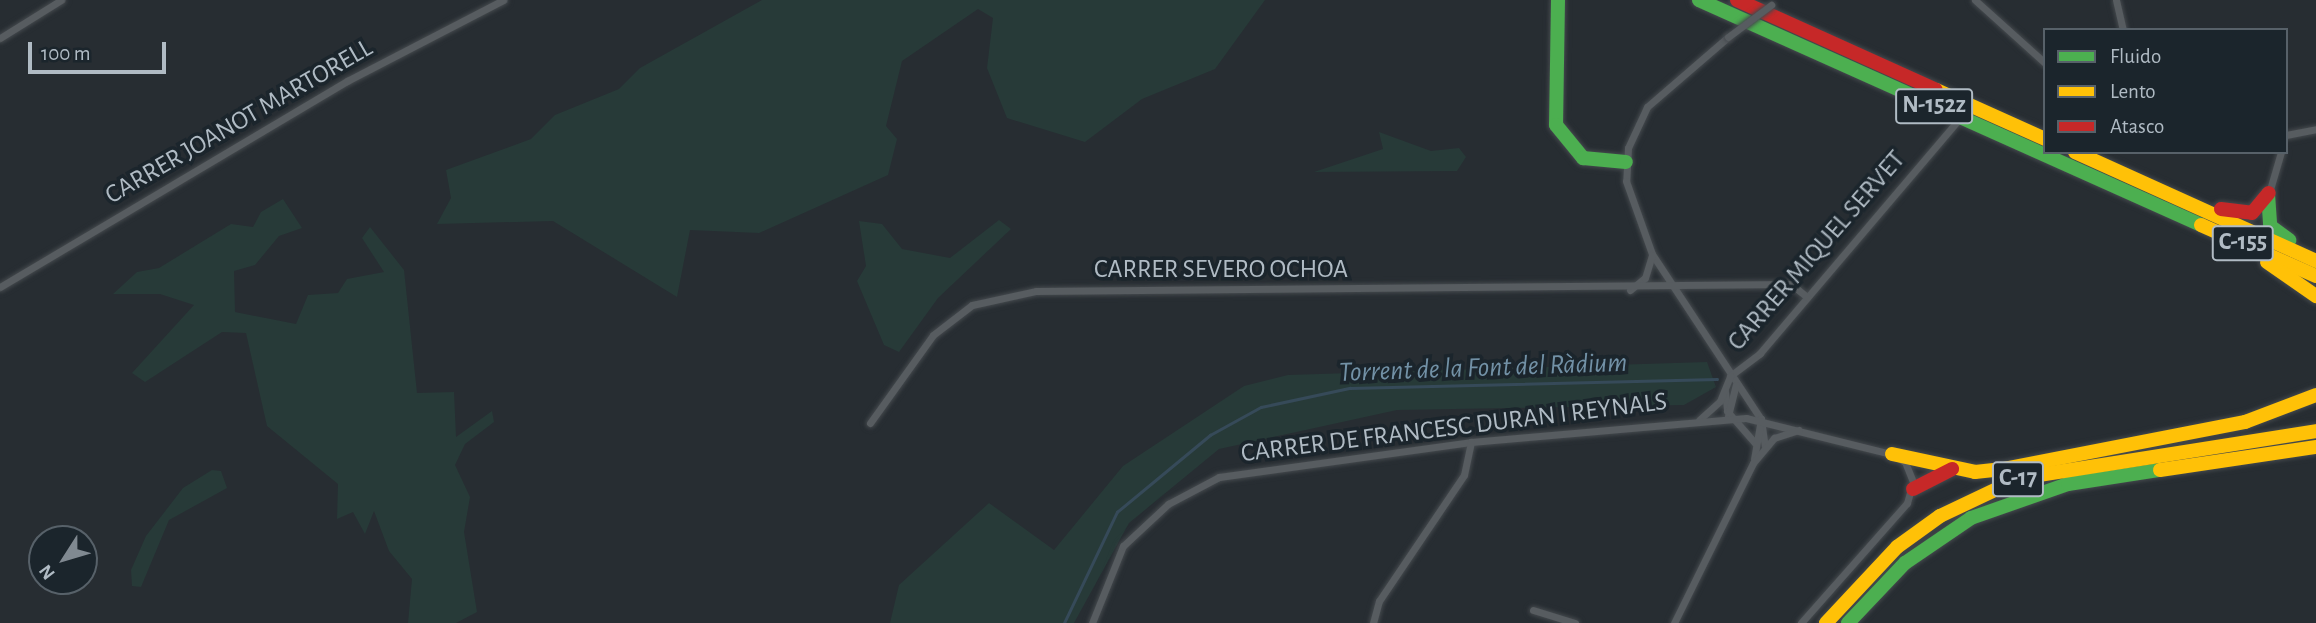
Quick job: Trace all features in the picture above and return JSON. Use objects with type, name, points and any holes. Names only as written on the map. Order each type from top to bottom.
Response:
[{"type":"highway","points":[[1564,0],[1558,7],[1556,125],[1583,158],[1626,162]]},
{"type":"highway","name":"N-152z","points":[[1699,0],[2170,211]]},
{"type":"highway","name":"N-152z","points":[[1737,0],[2043,138]]},
{"type":"highway","points":[[2079,154],[2316,261]]},
{"type":"highway","points":[[2124,174],[2232,214],[2252,213],[2316,252]]},
{"type":"highway","points":[[2252,213],[2269,193]]},
{"type":"highway","points":[[2269,193],[2270,226]]},
{"type":"highway","points":[[2170,211],[2316,296]]},
{"type":"highway","name":"C-155","points":[[2170,211],[2316,276]]},
{"type":"highway","points":[[1892,454],[1953,469],[2003,469],[2220,427],[2316,395]]},
{"type":"highway","points":[[2259,438],[2316,419]]},
{"type":"highway","name":"C-17","points":[[1826,623],[1897,547],[1980,495],[2063,467],[2316,431]]},
{"type":"highway","name":"C-17","points":[[1848,623],[1905,562],[1971,519],[2016,498],[2068,484],[2316,447]]},
{"type":"highway","points":[[1913,489],[1953,469]]},
{"type":"street","points":[[0,37],[61,0]]},
{"type":"street","name":"CARRER JOANOT MARTORELL","points":[[0,287],[347,80],[503,0]]},
{"type":"street","points":[[1975,0],[2043,61]]},
{"type":"street","points":[[2116,0],[2123,28]]},
{"type":"street","points":[[1765,446],[1761,419],[1730,376],[1652,254],[1630,204],[1626,162],[1647,107],[1728,37],[1774,2]]},
{"type":"street","name":"CARRER MIQUEL SERVET","points":[[1730,376],[1752,362],[1960,118]]},
{"type":"street","points":[[2288,135],[2316,130]]},
{"type":"street","points":[[2269,193],[2280,154]]},
{"type":"street","points":[[1629,290],[1645,278],[1652,254]]},
{"type":"street","name":"CARRER SEVERO OCHOA","points":[[870,423],[933,335],[972,305],[1036,292],[1629,290],[1791,284],[1807,297]]},
{"type":"street","points":[[1697,422],[1725,391],[1730,376]]},
{"type":"street","points":[[1728,417],[1736,384]]},
{"type":"street","points":[[1725,391],[1728,417],[1755,443]]},
{"type":"street","name":"CARRER DE FRANCESC DURAN I REYNALS","points":[[1092,623],[1123,546],[1168,504],[1219,477],[1471,442],[1728,417],[1761,419],[1892,454]]},
{"type":"street","points":[[1753,463],[1761,419]]},
{"type":"street","points":[[1674,623],[1753,463],[1765,446],[1803,429]]},
{"type":"street","points":[[1373,623],[1379,601],[1464,475],[1471,442]]},
{"type":"street","points":[[1801,623],[1913,489],[1909,468],[1892,454]]},
{"type":"street","points":[[1532,610],[1575,623]]},
{"type":"green space","points":[[762,0],[1265,0],[1215,69],[1142,99],[1085,142],[1007,118],[987,68],[993,18],[978,9],[902,61],[886,126],[897,139],[888,175],[759,233],[690,230],[677,297],[553,221],[437,224],[451,198],[446,170],[531,139],[555,115],[619,89],[640,68]]},
{"type":"green space","points":[[1379,132],[1431,151],[1459,148],[1466,157],[1457,171],[1314,172],[1383,149]]},
{"type":"green space","points":[[283,199],[302,228],[279,236],[255,265],[234,271],[235,312],[296,324],[308,295],[338,293],[347,279],[384,272],[362,238],[370,227],[404,270],[417,393],[454,392],[456,437],[492,411],[494,422],[465,444],[455,465],[470,497],[464,532],[477,612],[456,623],[408,623],[412,579],[389,551],[374,511],[365,534],[353,512],[337,519],[338,484],[267,426],[246,333],[222,332],[145,382],[132,373],[194,305],[160,294],[113,294],[137,272],[159,268],[231,224],[253,227],[261,212]]},
{"type":"green space","points":[[999,220],[1011,229],[938,298],[899,352],[884,345],[857,281],[866,266],[859,221],[882,224],[902,249],[950,258]]},
{"type":"green space","points":[[1707,362],[1716,387],[1684,405],[1397,410],[1219,449],[1129,523],[1074,623],[890,623],[899,585],[989,503],[1054,550],[1123,466],[1244,386],[1288,375]]},
{"type":"green space","points":[[212,470],[221,471],[227,488],[169,520],[141,587],[132,586],[131,570],[146,536],[183,488]]},
{"type":"waterway","name":"Torrent de la Font del Ràdium","points":[[1064,623],[1117,512],[1210,435],[1261,407],[1350,388],[1717,379]]},
{"type":"traffic: fast","points":[[1558,0],[1556,125],[1583,158],[1626,162]]},
{"type":"traffic: fast","points":[[1699,0],[2201,225]]},
{"type":"traffic: fast","points":[[2268,194],[2270,226],[2289,240]]},
{"type":"traffic: fast","points":[[1848,623],[1905,563],[1971,518],[2068,484],[2160,470]]},
{"type":"traffic: slow","points":[[1936,90],[2043,138]]},
{"type":"traffic: slow","points":[[2079,154],[2316,261]]},
{"type":"traffic: slow","points":[[2201,225],[2316,276]]},
{"type":"traffic: slow","points":[[2267,262],[2316,296]]},
{"type":"traffic: slow","points":[[1892,454],[1975,472],[2003,469],[2245,422],[2316,395]]},
{"type":"traffic: slow","points":[[1826,623],[1897,547],[1940,516],[2020,478],[2316,431]]},
{"type":"traffic: slow","points":[[2160,470],[2316,447]]},
{"type":"traffic: jam","points":[[1737,0],[1936,90]]},
{"type":"traffic: jam","points":[[2221,209],[2252,213],[2269,193]]},
{"type":"traffic: jam","points":[[1913,489],[1952,469]]}]
